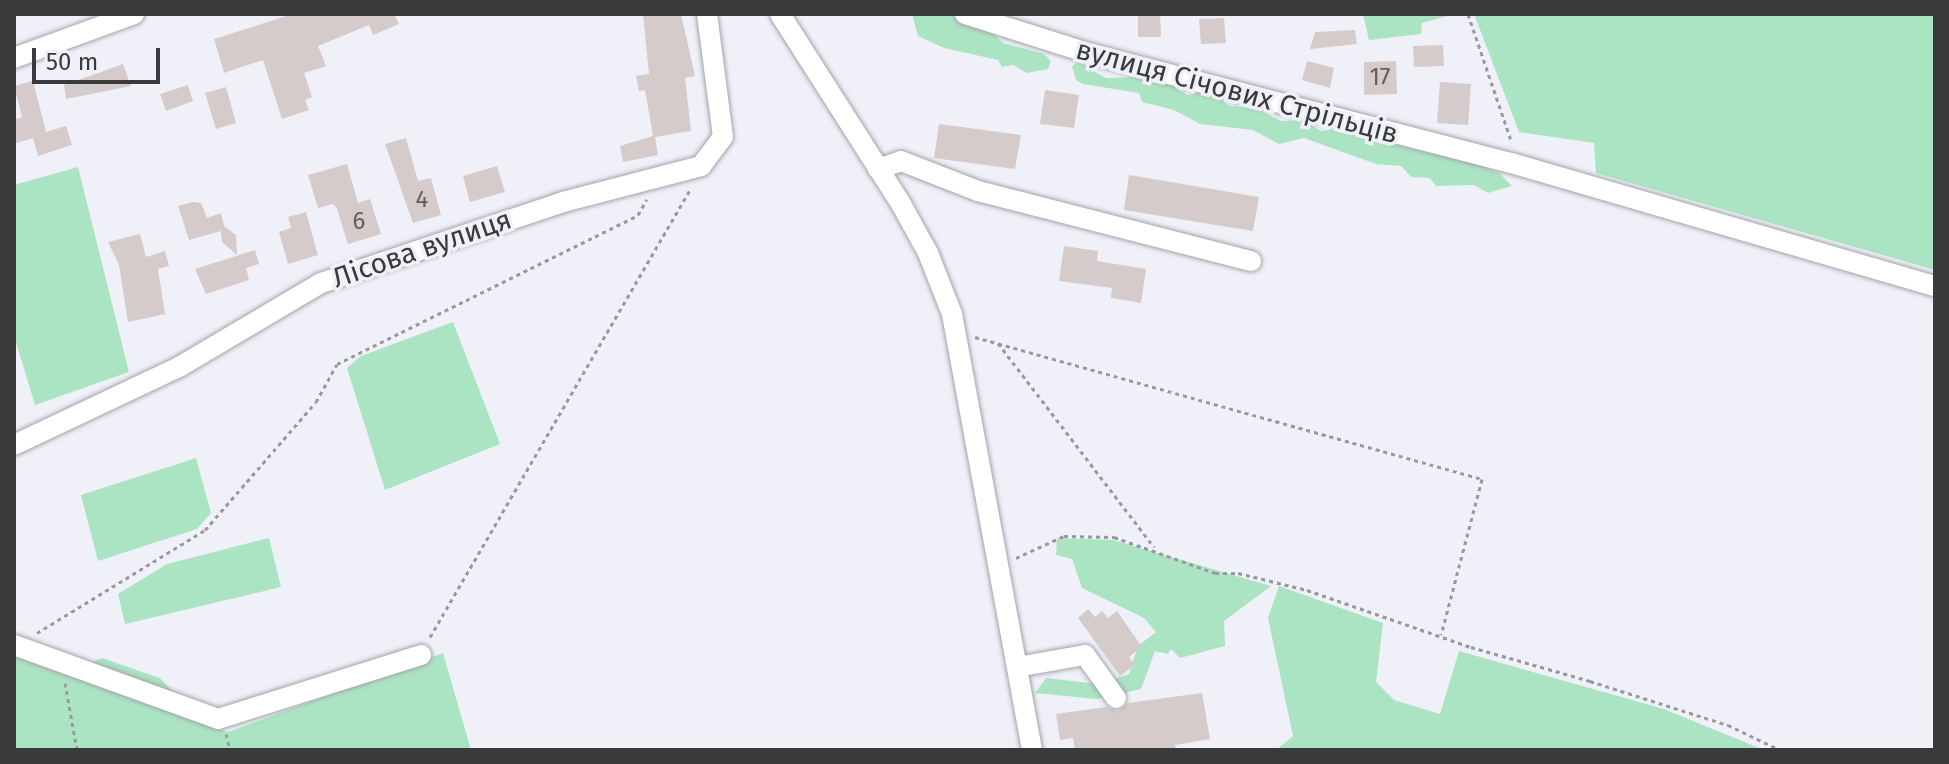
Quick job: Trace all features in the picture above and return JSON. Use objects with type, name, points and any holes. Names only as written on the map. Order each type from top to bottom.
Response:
[{"type":"street","points":[[14,58],[134,14]]},
{"type":"street","points":[[697,168],[713,156],[723,137],[707,14]]},
{"type":"street","points":[[780,14],[928,253],[956,332],[1032,750]]},
{"type":"street","name":"вулиця Січових Стрільців","points":[[965,14],[1293,109],[1511,163],[1935,286]]},
{"type":"street","points":[[878,169],[901,161],[978,191],[1251,261]]},
{"type":"street","name":"Лісова вулиця","points":[[14,445],[179,367],[321,283],[563,202],[657,182],[697,168]]},
{"type":"street","points":[[15,646],[218,719],[421,655]]},
{"type":"street","points":[[1017,667],[1085,655],[1116,698]]},
{"type":"path","points":[[1468,14],[1512,138],[1511,163]]},
{"type":"path","points":[[421,655],[520,475],[689,197],[697,168]]},
{"type":"path","points":[[15,646],[205,530],[316,402],[337,364],[638,215],[657,182]]},
{"type":"path","points":[[956,332],[1482,479],[1440,637]]},
{"type":"path","points":[[998,343],[1155,548]]},
{"type":"path","points":[[999,567],[1064,536],[1114,537],[1155,548],[1215,573],[1238,573],[1307,590],[1440,637],[1728,725],[1780,750]]},
{"type":"path","points":[[64,665],[77,750]]},
{"type":"green space","points":[[912,14],[947,14],[991,31],[1003,43],[1044,54],[1051,61],[1048,69],[1027,73],[1013,65],[1002,67],[998,60],[944,48],[918,36]]},
{"type":"green space","points":[[1363,14],[1455,14],[1422,23],[1421,34],[1369,40]]},
{"type":"green space","points":[[1474,14],[1935,14],[1935,270],[1596,173],[1594,143],[1519,132]]},
{"type":"green space","points":[[1078,62],[1106,78],[1135,77],[1171,85],[1188,95],[1209,92],[1230,106],[1255,108],[1281,121],[1304,120],[1321,131],[1342,128],[1373,140],[1473,163],[1499,173],[1512,186],[1488,193],[1474,185],[1436,186],[1430,178],[1411,177],[1401,166],[1376,164],[1304,138],[1279,144],[1253,130],[1200,124],[1174,110],[1142,102],[1139,93],[1083,84],[1076,80],[1072,66]]},
{"type":"green space","points":[[78,167],[129,372],[35,405],[14,336],[14,185]]},
{"type":"green space","points":[[453,322],[500,444],[385,490],[347,368],[361,356]]},
{"type":"green space","points":[[196,458],[211,513],[197,529],[98,561],[81,495]]},
{"type":"green space","points":[[269,538],[281,587],[125,624],[118,594],[167,564]]},
{"type":"green space","points":[[1057,538],[1113,540],[1271,586],[1224,621],[1225,646],[1180,658],[1171,649],[1168,654],[1155,651],[1141,689],[1097,699],[1035,693],[1046,678],[1098,684],[1129,674],[1138,646],[1156,632],[1144,618],[1082,588],[1072,559],[1056,555]]},
{"type":"green space","points":[[1279,586],[1383,623],[1376,682],[1394,700],[1440,714],[1459,651],[1664,709],[1764,750],[1276,750],[1293,736],[1268,618]]},
{"type":"green space","points":[[443,653],[471,750],[14,750],[14,655],[90,663],[102,658],[160,678],[176,695],[169,711],[228,732]]},
{"type":"building","points":[[293,14],[394,14],[399,24],[373,35],[369,25],[318,46],[326,66],[304,73],[312,97],[305,100],[309,110],[282,119],[263,60],[224,73],[214,39]]},
{"type":"building","points":[[643,14],[681,14],[695,76],[685,78],[691,131],[655,137],[658,155],[623,162],[620,146],[653,136],[645,90],[639,91],[636,76],[649,74]]},
{"type":"building","points":[[1138,14],[1160,14],[1161,37],[1138,37]]},
{"type":"building","points":[[1224,18],[1226,43],[1201,44],[1199,19]]},
{"type":"building","points":[[1355,30],[1357,44],[1310,49],[1315,32]]},
{"type":"building","points":[[1443,45],[1444,66],[1414,67],[1413,46]]},
{"type":"building","points":[[1307,61],[1334,68],[1330,88],[1302,80]]},
{"type":"building","points":[[1396,61],[1397,94],[1364,95],[1364,62]]},
{"type":"building","points":[[123,64],[131,86],[66,99],[64,85]]},
{"type":"building","points":[[33,81],[46,132],[66,126],[72,145],[38,156],[33,138],[14,144],[14,120],[22,117],[14,86]]},
{"type":"building","points":[[1440,82],[1471,84],[1468,125],[1437,123]]},
{"type":"building","points":[[188,85],[193,101],[166,111],[160,94]]},
{"type":"building","points":[[226,87],[236,123],[216,129],[205,93]]},
{"type":"building","points":[[1045,90],[1079,95],[1074,128],[1040,124]]},
{"type":"building","points":[[939,124],[1021,135],[1015,169],[934,158]]},
{"type":"building","points":[[406,138],[418,181],[431,178],[441,215],[413,223],[385,144]]},
{"type":"building","points":[[347,164],[358,203],[370,199],[381,234],[348,244],[337,209],[333,204],[318,208],[308,175]]},
{"type":"building","points":[[497,166],[505,192],[470,202],[463,176]]},
{"type":"building","points":[[1129,175],[1259,197],[1253,231],[1124,210]]},
{"type":"building","points":[[201,203],[207,218],[221,213],[224,226],[236,235],[237,255],[222,242],[221,231],[189,240],[178,206]]},
{"type":"building","points":[[306,212],[318,255],[288,264],[279,232],[291,228],[288,217]]},
{"type":"building","points":[[140,234],[146,257],[165,251],[169,266],[158,269],[165,314],[128,322],[119,265],[108,242]]},
{"type":"building","points":[[1064,246],[1098,251],[1097,261],[1146,269],[1141,303],[1111,298],[1112,288],[1059,281]]},
{"type":"building","points":[[255,250],[259,264],[246,268],[249,280],[206,294],[195,269]]},
{"type":"building","points":[[1088,609],[1095,617],[1102,611],[1108,618],[1117,611],[1142,647],[1129,657],[1135,665],[1120,676],[1078,618]]},
{"type":"building","points":[[1202,693],[1210,739],[1175,745],[1176,750],[1075,750],[1073,738],[1060,740],[1056,714],[1106,707],[1118,711],[1128,703]]}]
